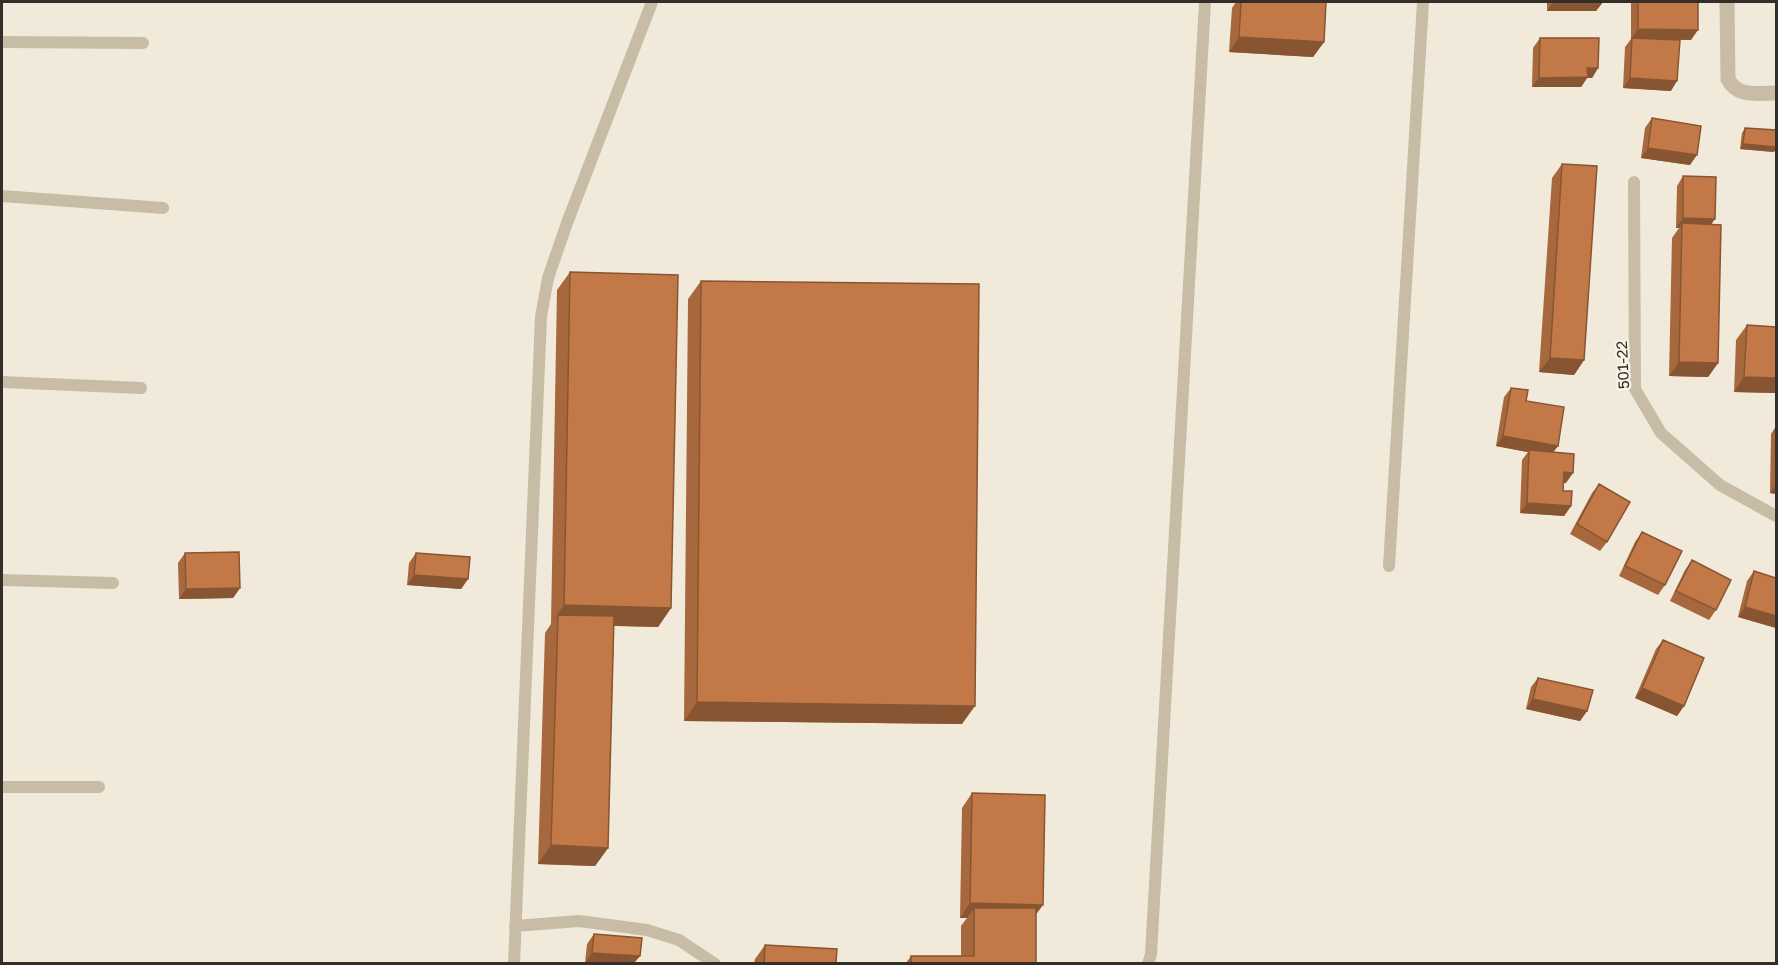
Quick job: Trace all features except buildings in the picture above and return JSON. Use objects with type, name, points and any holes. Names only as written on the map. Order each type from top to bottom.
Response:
[{"type":"street","points":[[1727,2],[1728,79],[1732,87],[1740,93],[1776,93]]},
{"type":"lane","points":[[514,963],[541,317],[548,278],[567,223],[652,2]]},
{"type":"lane","points":[[1148,963],[1152,942],[1205,2]]},
{"type":"lane","points":[[1389,566],[1423,2]]},
{"type":"lane","points":[[2,42],[143,44]]},
{"type":"lane","name":"501-22","points":[[1634,182],[1635,389],[1660,432],[1720,485],[1776,516]]},
{"type":"lane","points":[[2,196],[162,208]]},
{"type":"lane","points":[[2,382],[141,388]]},
{"type":"lane","points":[[2,580],[113,583]]},
{"type":"lane","points":[[2,787],[99,787]]},
{"type":"lane","points":[[515,926],[579,921],[647,930],[679,940],[715,963]]}]
